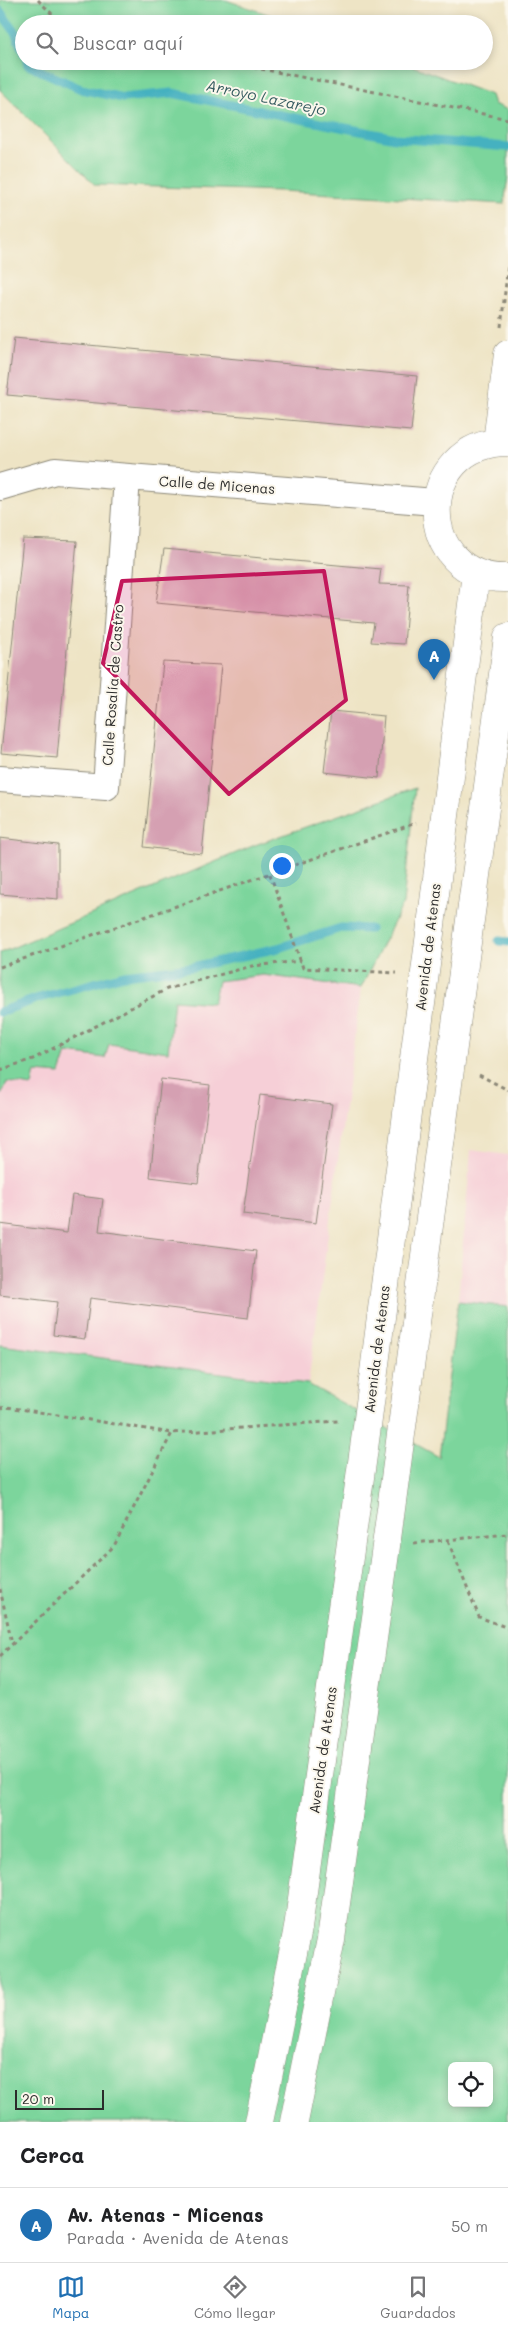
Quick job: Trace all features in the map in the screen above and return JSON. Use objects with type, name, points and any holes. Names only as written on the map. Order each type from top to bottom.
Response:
[{"type":"main road","points":[[508,354],[502,442],[479,446],[463,456],[450,468],[441,484],[436,502],[436,524],[444,544],[458,561],[476,573],[496,578],[508,578]]},
{"type":"main road","name":"Avenida de Atenas","points":[[259,2122],[298,1928],[368,1419],[476,573]]},
{"type":"main road","points":[[294,2122],[331,1939],[386,1546],[508,637]]},
{"type":"street","name":"Calle de Micenas","points":[[0,486],[55,471],[436,502]]},
{"type":"street","name":"Calle Rosalía de Castro","points":[[0,779],[106,787],[127,478]]},
{"type":"path","points":[[38,0],[53,15]]},
{"type":"path","points":[[266,70],[508,119]]},
{"type":"path","points":[[0,968],[417,822]]},
{"type":"path","points":[[270,874],[303,968],[398,973]]},
{"type":"path","points":[[0,1070],[33,1059],[167,989],[252,966],[301,962]]},
{"type":"path","points":[[476,1073],[508,1090]]},
{"type":"path","points":[[0,1408],[7,1407],[172,1433],[368,1419]]},
{"type":"path","points":[[0,1656],[114,1546],[172,1433]]},
{"type":"path","points":[[386,1546],[508,1534]]},
{"type":"path","points":[[448,1541],[479,1617],[508,1628]]},
{"type":"path","points":[[0,1589],[13,1644]]},
{"type":"highlighted area","points":[[324,571],[346,700],[229,794],[103,663],[122,581]]},
{"type":"shaded area","points":[[263,975],[361,988],[308,1384],[0,1345],[0,1094],[2,1094],[7,1082],[35,1071],[66,1053],[105,1058],[108,1044],[168,1052],[174,999],[213,1003],[218,981]]},
{"type":"shaded area","points":[[471,1150],[508,1155],[508,1307],[458,1301]]},
{"type":"green space","points":[[0,0],[226,0],[270,15],[15,15],[15,70],[423,70],[491,95],[494,104],[508,110],[508,177],[504,204],[281,191],[95,185],[0,90]]},
{"type":"green space","points":[[415,788],[403,904],[361,988],[263,975],[218,981],[213,1003],[174,1000],[168,1052],[109,1044],[105,1058],[67,1053],[60,1074],[35,1072],[32,1086],[7,1082],[2,1094],[0,1094],[0,953],[255,845]]},
{"type":"green space","points":[[458,1301],[508,1307],[508,2122],[0,2122],[0,1345],[308,1384],[439,1457]]},
{"type":"building","points":[[14,338],[417,376],[411,431],[7,395]]},
{"type":"building","points":[[23,539],[77,541],[57,758],[1,753]]},
{"type":"building","points":[[164,549],[381,569],[379,584],[409,585],[404,644],[371,642],[374,623],[156,603]]},
{"type":"building","points":[[163,662],[221,665],[202,854],[144,847]]},
{"type":"building","points":[[331,711],[384,716],[379,778],[324,772]]},
{"type":"building","points":[[0,838],[58,845],[58,899],[0,894]]},
{"type":"building","points":[[161,1079],[210,1085],[198,1183],[150,1177]]},
{"type":"building","points":[[260,1095],[332,1104],[316,1223],[243,1214]]},
{"type":"building","points":[[72,1195],[103,1199],[99,1231],[256,1251],[248,1318],[90,1298],[85,1339],[53,1335],[57,1302],[0,1295],[0,1224],[67,1233]]},
{"type":"waterway","name":"Arroyo Lazarejo","points":[[0,11],[15,32]]},
{"type":"waterway","name":"Arroyo Lazarejo","points":[[39,70],[81,89],[123,98],[172,93],[395,138],[508,147]]},
{"type":"waterway","points":[[0,1012],[39,998],[124,975],[192,967],[278,948],[341,928],[370,929]]},
{"type":"waterway","points":[[499,941],[508,942]]},
{"type":"place","name":"Av. Atenas - Micenas","points":[[434,680]]}]
